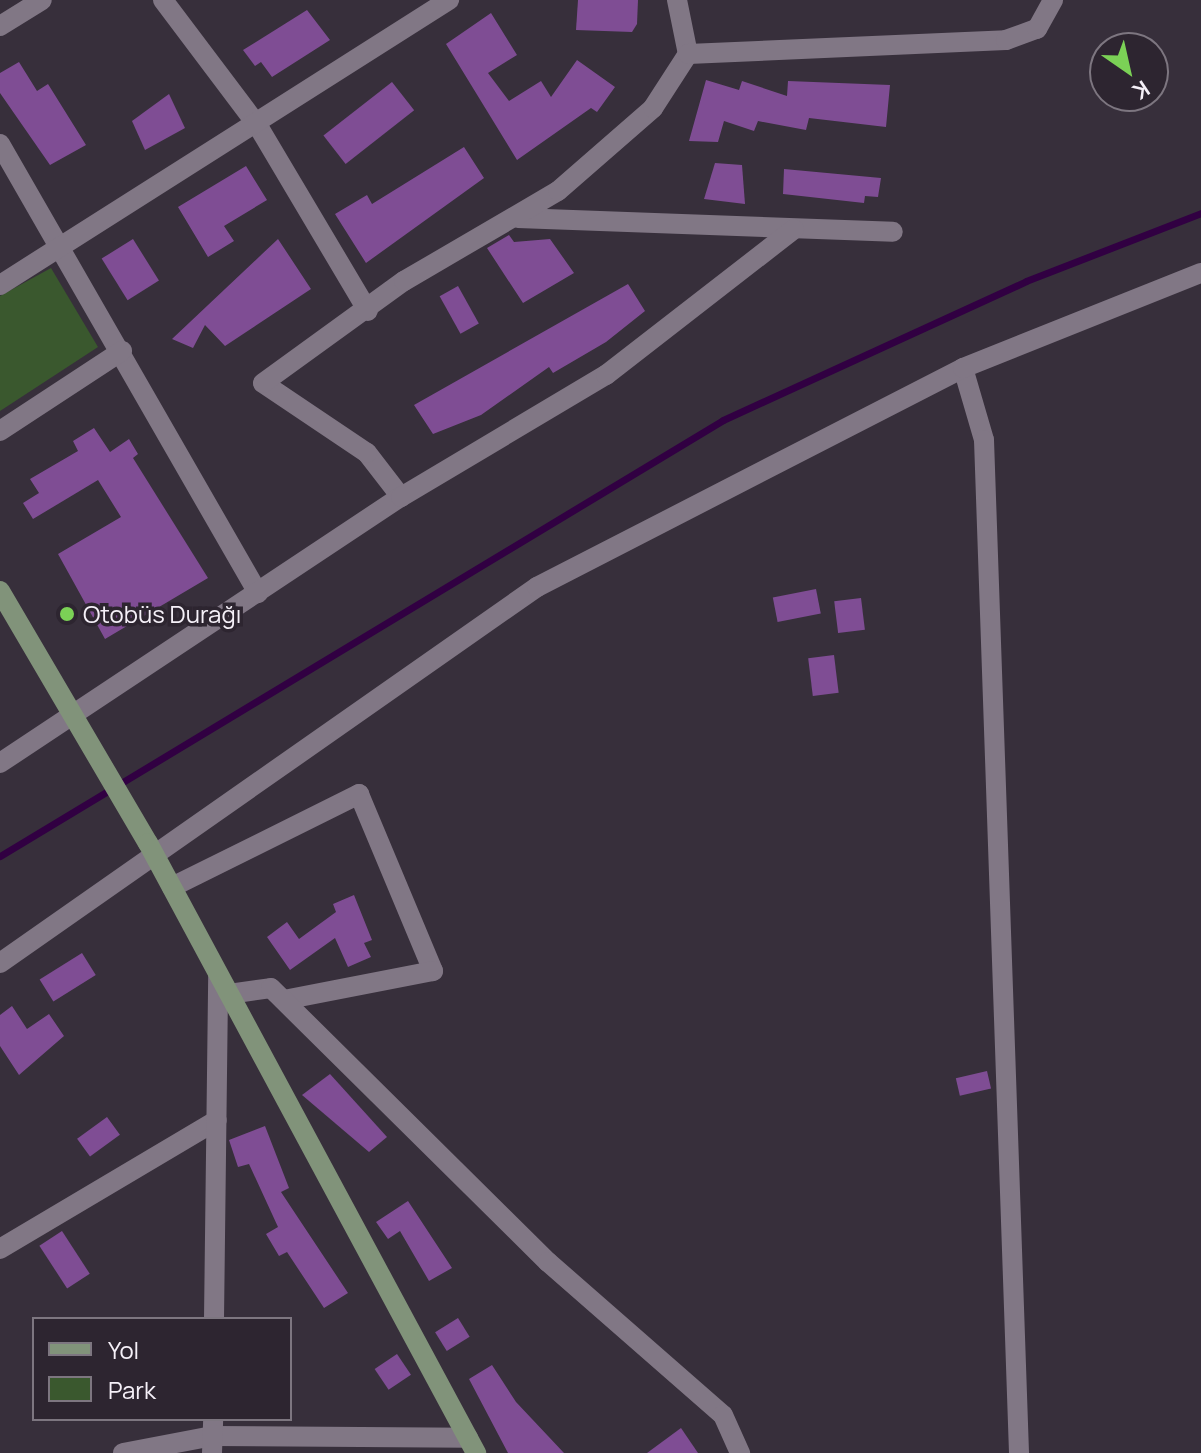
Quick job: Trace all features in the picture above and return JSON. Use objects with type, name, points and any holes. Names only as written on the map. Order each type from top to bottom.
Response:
[{"type":"street","points":[[0,26],[42,0]]},
{"type":"street","points":[[163,0],[258,126],[368,311]]},
{"type":"street","points":[[0,285],[65,249],[449,0]]},
{"type":"street","points":[[401,497],[367,453],[263,383],[368,311],[404,281],[518,218],[653,108],[688,54],[677,0]]},
{"type":"street","points":[[688,54],[1006,40],[1037,29],[1053,0]]},
{"type":"street","points":[[0,144],[65,249],[258,593]]},
{"type":"street","points":[[518,218],[893,232]]},
{"type":"street","points":[[0,763],[401,497],[606,375],[794,229]]},
{"type":"street","points":[[0,963],[151,850],[537,587],[963,368],[1201,273]]},
{"type":"street","points":[[0,431],[122,351]]},
{"type":"street","points":[[963,368],[984,440],[1019,1453]]},
{"type":"street","points":[[0,591],[69,716],[101,760],[172,887],[472,1445]]},
{"type":"street","points":[[172,887],[359,794],[433,971],[284,1000]]},
{"type":"street","points":[[214,1317],[218,974]]},
{"type":"street","points":[[229,994],[271,988],[548,1262],[723,1415],[740,1453]]},
{"type":"street","points":[[0,1249],[217,1120]]},
{"type":"street","points":[[123,1453],[213,1436],[472,1445]]},
{"type":"green space","points":[[51,268],[98,347],[0,411],[0,296]]},
{"type":"building","points":[[578,0],[638,0],[637,24],[632,32],[576,30]]},
{"type":"building","points":[[307,10],[330,40],[272,77],[261,62],[255,66],[243,50]]},
{"type":"building","points":[[491,13],[517,55],[488,73],[509,101],[541,81],[551,97],[577,60],[615,87],[597,112],[591,108],[517,160],[446,44]]},
{"type":"building","points":[[19,62],[37,91],[48,84],[86,145],[50,165],[0,93],[0,73]]},
{"type":"building","points":[[706,80],[739,90],[742,81],[787,96],[788,81],[890,85],[886,127],[809,118],[806,130],[758,121],[754,131],[724,121],[718,142],[689,141]]},
{"type":"building","points":[[392,82],[414,110],[346,164],[323,136]]},
{"type":"building","points":[[169,94],[185,128],[145,150],[132,121]]},
{"type":"building","points":[[464,147],[484,178],[366,263],[335,214],[367,195],[372,204]]},
{"type":"building","points":[[715,163],[742,165],[745,204],[704,199]]},
{"type":"building","points":[[246,166],[267,200],[224,226],[234,241],[208,257],[178,207]]},
{"type":"building","points":[[784,169],[881,178],[878,197],[865,196],[864,203],[783,194]]},
{"type":"building","points":[[509,235],[514,242],[550,239],[574,273],[523,303],[487,248]]},
{"type":"building","points":[[133,239],[159,281],[128,300],[102,259]]},
{"type":"building","points":[[278,239],[311,289],[225,346],[205,325],[193,348],[172,339]]},
{"type":"building","points":[[628,284],[645,311],[606,342],[553,373],[549,367],[481,415],[433,434],[414,405]]},
{"type":"building","points":[[458,286],[479,324],[460,334],[440,296]]},
{"type":"building","points":[[94,428],[110,452],[129,439],[138,454],[133,458],[208,578],[105,639],[58,554],[121,517],[98,480],[33,519],[23,503],[39,493],[30,479],[78,451],[73,441]]},
{"type":"building","points":[[816,589],[821,614],[778,622],[773,597]]},
{"type":"building","points":[[861,598],[865,630],[838,633],[834,601]]},
{"type":"building","points":[[834,655],[839,693],[813,696],[808,658]]},
{"type":"building","points":[[354,895],[372,940],[364,943],[371,957],[348,967],[335,938],[290,970],[267,937],[287,922],[299,939],[336,912],[333,904]]},
{"type":"building","points":[[82,953],[96,975],[53,1002],[40,979]]},
{"type":"building","points":[[12,1006],[27,1029],[49,1014],[64,1036],[19,1075],[0,1046],[0,1015]]},
{"type":"building","points":[[987,1071],[991,1089],[960,1096],[956,1078]]},
{"type":"building","points":[[330,1074],[387,1137],[369,1152],[302,1095]]},
{"type":"building","points":[[107,1117],[120,1135],[90,1157],[77,1139]]},
{"type":"building","points":[[265,1126],[289,1188],[281,1192],[348,1293],[324,1308],[287,1252],[279,1256],[266,1234],[278,1227],[249,1164],[238,1167],[229,1140]]},
{"type":"building","points":[[408,1201],[452,1268],[429,1281],[400,1231],[388,1239],[376,1222]]},
{"type":"building","points":[[62,1231],[90,1274],[67,1288],[39,1246]]},
{"type":"building","points":[[458,1318],[470,1337],[447,1351],[435,1332]]},
{"type":"building","points":[[397,1354],[411,1375],[389,1390],[375,1369]]},
{"type":"building","points":[[492,1365],[516,1402],[564,1453],[508,1453],[469,1379]]},
{"type":"building","points":[[681,1428],[698,1453],[647,1453]]},
{"type":"waterway","points":[[0,856],[723,420],[1026,281],[1201,213]]},
{"type":"place","name":"Otobüs Durağı","points":[[67,614]]}]
